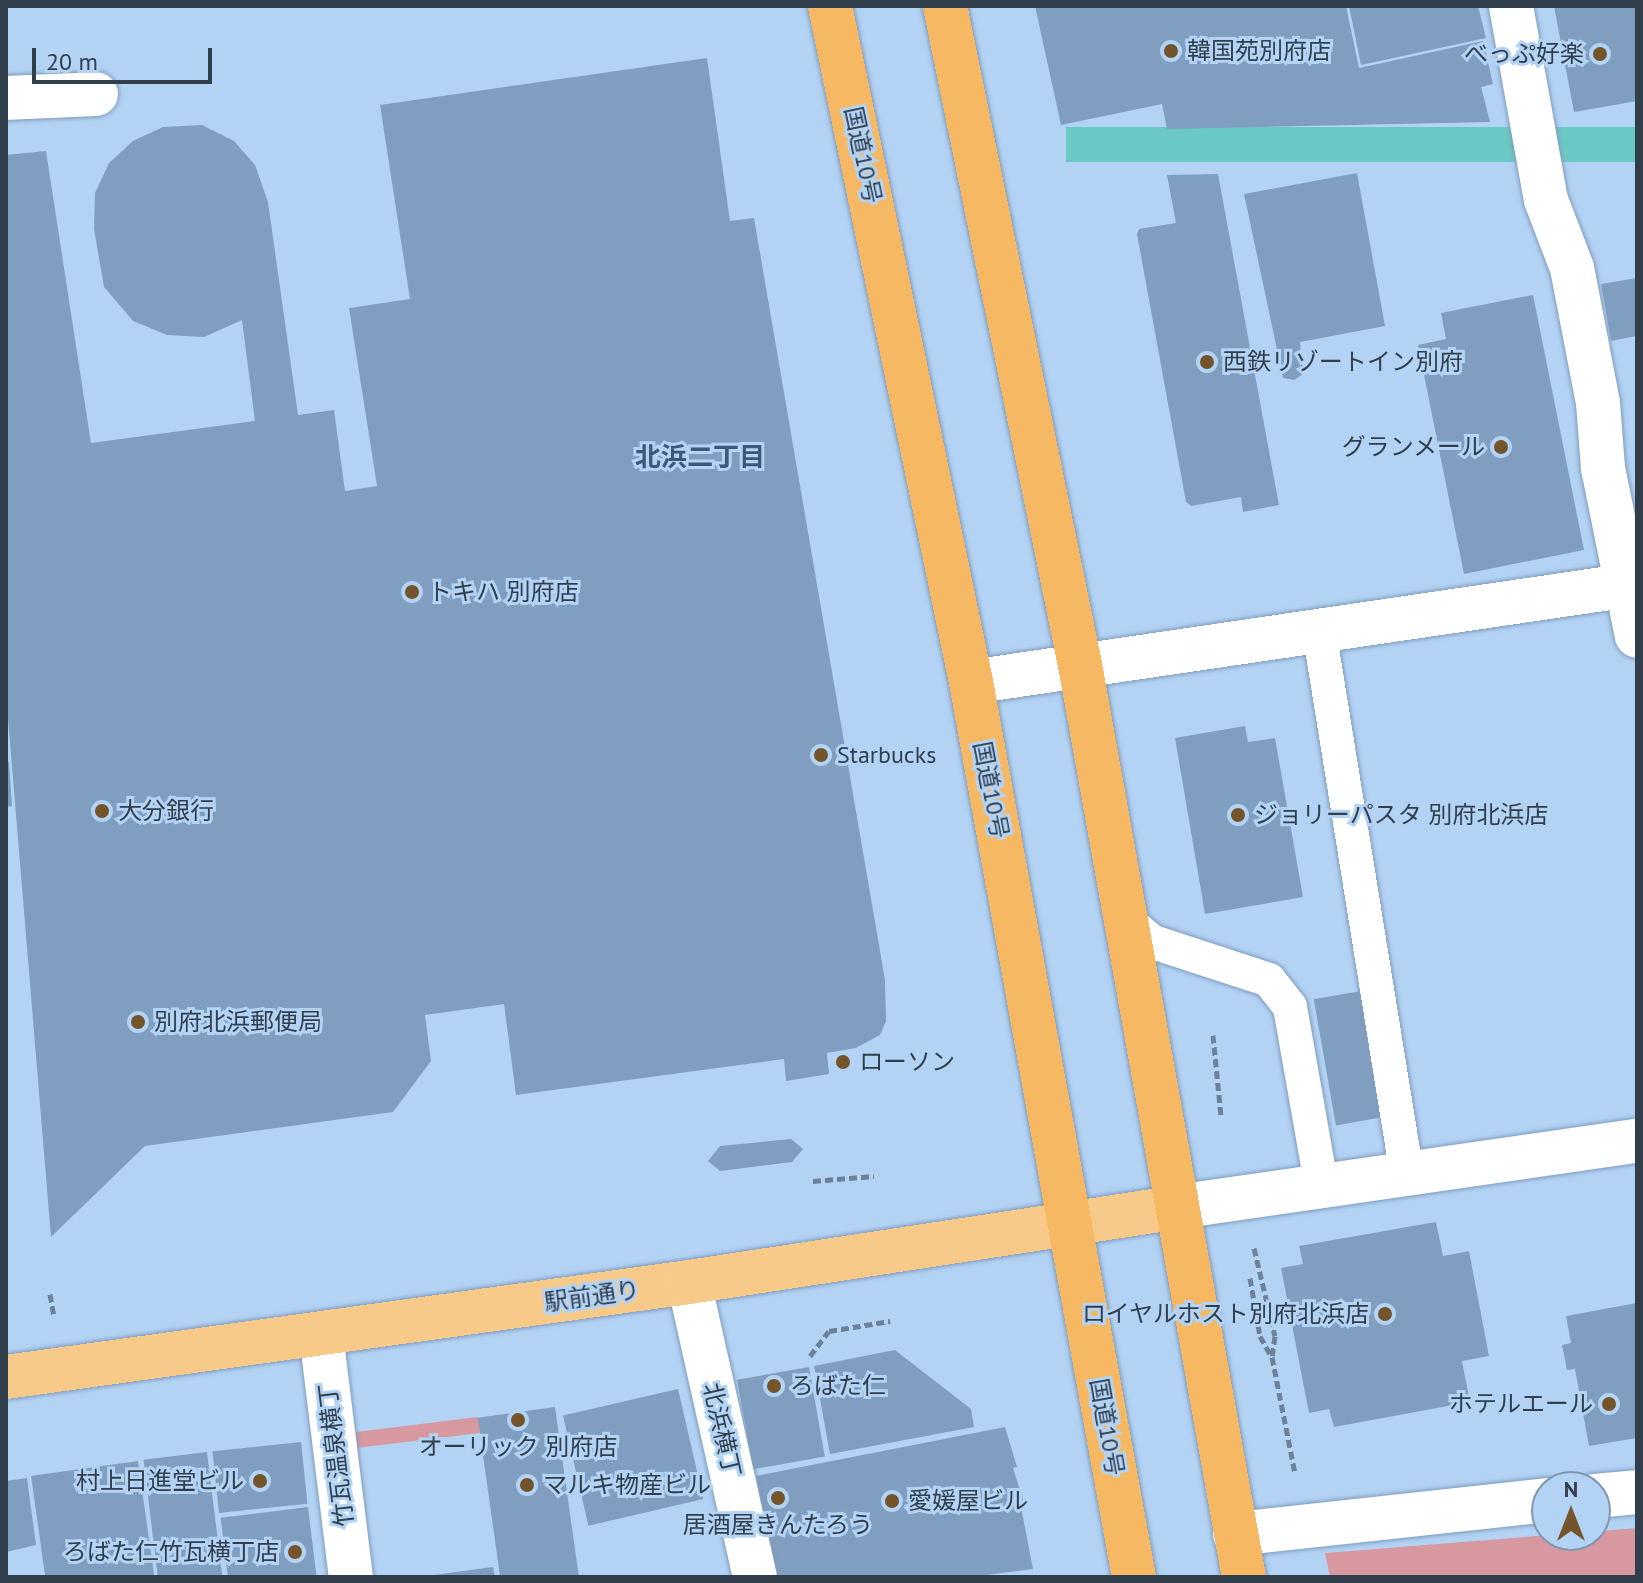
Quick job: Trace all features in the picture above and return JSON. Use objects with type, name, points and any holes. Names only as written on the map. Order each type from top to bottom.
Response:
[{"type":"highway","name":"国道10号","points":[[830,6],[971,682],[1134,1577]]},
{"type":"highway","points":[[945,6],[1080,665],[1244,1577]]},
{"type":"main road","name":"駅前通り","points":[[6,1377],[689,1282],[1177,1207]]},
{"type":"street","points":[[1511,6],[1546,200],[1572,268],[1632,585],[1637,636]]},
{"type":"street","points":[[6,98],[96,94]]},
{"type":"street","points":[[971,682],[1632,585]]},
{"type":"street","points":[[1177,1207],[1637,1141]]},
{"type":"street","name":"北浜横丁","points":[[689,1282],[755,1577]]},
{"type":"street","name":"竹瓦温泉横丁","points":[[321,1334],[351,1577]]},
{"type":"street","points":[[1611,1494],[1637,1492]]},
{"type":"street","points":[[1235,1534],[1531,1502]]},
{"type":"lane","points":[[1319,630],[1407,1175]]},
{"type":"lane","points":[[1124,918],[1153,942],[1269,980],[1290,1007],[1322,1188]]},
{"type":"path","points":[[1213,1035],[1221,1117]]},
{"type":"path","points":[[813,1181],[874,1176]]},
{"type":"path","points":[[1253,1238],[1275,1336],[1272,1357]]},
{"type":"path","points":[[1250,1278],[1260,1336],[1272,1357],[1296,1482]]},
{"type":"path","points":[[50,1294],[55,1324]]},
{"type":"path","points":[[810,1356],[829,1331],[890,1321]]},
{"type":"shaded area","points":[[1066,127],[1637,127],[1637,162],[1066,162]]},
{"type":"shaded area","points":[[478,1417],[480,1433],[356,1448],[354,1432]]},
{"type":"shaded area","points":[[1637,1528],[1637,1577],[1330,1577],[1325,1553],[1531,1536],[1531,1551],[1611,1551],[1611,1530]]},
{"type":"building","points":[[1035,6],[1346,6],[1359,68],[1483,41],[1493,84],[1481,87],[1490,122],[1167,129],[1162,104],[1061,125]]},
{"type":"building","points":[[1349,6],[1478,6],[1486,38],[1361,65]]},
{"type":"building","name":"べっぷ好楽","points":[[1554,6],[1637,6],[1637,101],[1574,112]]},
{"type":"building","name":"トキハ 別府店","points":[[707,58],[730,221],[754,218],[885,980],[886,1021],[880,1035],[856,1048],[827,1053],[829,1074],[786,1081],[784,1059],[516,1095],[504,1004],[425,1015],[431,1061],[393,1112],[145,1146],[51,1237],[6,694],[6,155],[46,151],[91,443],[255,421],[242,320],[204,337],[167,335],[133,321],[104,287],[94,229],[95,193],[109,163],[133,141],[163,127],[202,125],[234,141],[255,165],[268,202],[298,415],[334,410],[345,491],[377,486],[349,308],[410,299],[380,105]]},
{"type":"building","points":[[1357,173],[1385,326],[1300,342],[1303,374],[1294,380],[1283,378],[1244,194]]},
{"type":"building","name":"西鉄リゾートイン別府","points":[[1218,174],[1279,505],[1243,512],[1241,497],[1191,506],[1186,502],[1137,234],[1139,229],[1176,223],[1167,175]]},
{"type":"building","points":[[1637,278],[1637,336],[1611,341],[1601,284]]},
{"type":"building","name":"グランメール","points":[[1533,295],[1584,550],[1464,574],[1418,345],[1446,339],[1441,313]]},
{"type":"building","name":"ジョリーパスタ 別府北浜店","points":[[1245,726],[1248,742],[1275,738],[1303,897],[1205,914],[1175,738]]},
{"type":"building","points":[[9,762],[12,806],[6,807],[6,763]]},
{"type":"building","points":[[1361,991],[1383,1117],[1336,1125],[1314,999]]},
{"type":"building","points":[[791,1139],[803,1149],[792,1162],[720,1171],[708,1161],[720,1146]]},
{"type":"building","name":"ロイヤルホスト別府北浜店","points":[[1436,1222],[1443,1256],[1469,1251],[1489,1356],[1462,1361],[1470,1402],[1334,1427],[1329,1409],[1309,1413],[1281,1268],[1303,1264],[1299,1246]]},
{"type":"building","name":"ホテルエール","points":[[1637,1303],[1637,1438],[1589,1446],[1575,1369],[1567,1370],[1562,1345],[1571,1343],[1566,1316]]},
{"type":"building","points":[[895,1350],[971,1409],[974,1427],[830,1454],[814,1366]]},
{"type":"building","points":[[809,1367],[825,1457],[753,1469],[737,1380]]},
{"type":"building","points":[[678,1389],[703,1499],[588,1526],[563,1416]]},
{"type":"building","name":"マルキ物産ビル","points":[[555,1407],[579,1577],[500,1577],[478,1418]]},
{"type":"building","name":"愛媛屋ビル","points":[[1005,1427],[1025,1506],[1021,1507],[1033,1569],[972,1577],[776,1577],[756,1476]]},
{"type":"building","name":"村上日進堂ビル","points":[[301,1442],[307,1504],[219,1513],[212,1451]]},
{"type":"building","points":[[207,1452],[222,1577],[158,1577],[143,1460]]},
{"type":"building","points":[[138,1461],[154,1577],[45,1577],[31,1476]]},
{"type":"building","points":[[27,1478],[36,1545],[6,1552],[6,1481]]},
{"type":"building","points":[[308,1507],[316,1575],[228,1577],[221,1518]]},
{"type":"building","points":[[493,1567],[495,1577],[434,1575]]},
{"type":"place","name":"韓国苑別府店","points":[[1171,51]]},
{"type":"place","name":"べっぷ好楽","points":[[1600,54]]},
{"type":"place","name":"西鉄リゾートイン別府","points":[[1207,362]]},
{"type":"place","name":"グランメール","points":[[1501,447]]},
{"type":"place","name":"トキハ 別府店","points":[[412,592]]},
{"type":"place","name":"Starbucks","points":[[821,755]]},
{"type":"place","name":"大分銀行","points":[[102,811]]},
{"type":"place","name":"ジョリーパスタ 別府北浜店","points":[[1238,815]]},
{"type":"place","name":"別府北浜郵便局","points":[[138,1022]]},
{"type":"place","name":"ローソン","points":[[843,1062]]},
{"type":"place","name":"ロイヤルホスト別府北浜店","points":[[1385,1314]]},
{"type":"place","name":"ろばた仁","points":[[774,1386]]},
{"type":"place","name":"ホテルエール","points":[[1609,1404]]},
{"type":"place","name":"オーリック 別府店","points":[[518,1420]]},
{"type":"place","name":"村上日進堂ビル","points":[[260,1481]]},
{"type":"place","name":"マルキ物産ビル","points":[[527,1485]]},
{"type":"place","name":"居酒屋きんたろう","points":[[778,1498]]},
{"type":"place","name":"愛媛屋ビル","points":[[892,1501]]},
{"type":"place","name":"ろばた仁竹瓦横丁店","points":[[295,1552]]},
{"type":"district","name":"北浜二丁目","points":[[700,457]]}]
